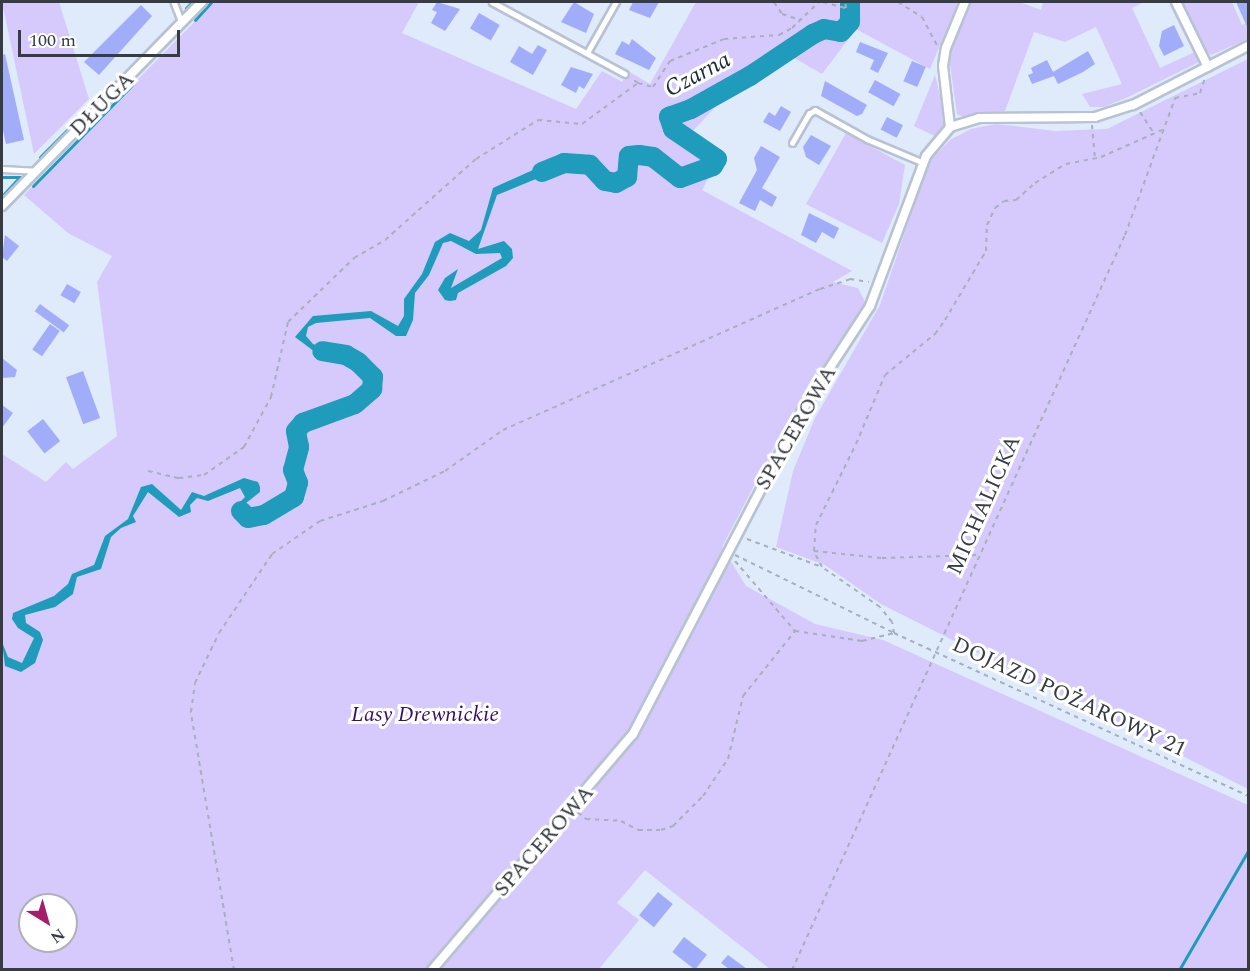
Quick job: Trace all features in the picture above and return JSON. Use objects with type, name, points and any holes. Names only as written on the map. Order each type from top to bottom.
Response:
[{"type":"street","name":"DŁUGA","points":[[2,206],[202,2]]},
{"type":"street","points":[[965,2],[945,48],[943,66],[950,127],[979,118],[1087,117],[1133,105],[1248,46]]},
{"type":"street","points":[[1176,2],[1208,67]]},
{"type":"street","name":"SPACEROWA","points":[[432,969],[574,808],[617,756],[653,702],[801,412],[870,306],[924,163],[950,127]]},
{"type":"lane","points":[[174,2],[182,23]]},
{"type":"lane","points":[[492,2],[625,74]]},
{"type":"lane","points":[[586,53],[616,2]]},
{"type":"lane","points":[[792,142],[809,114],[815,110],[867,140],[924,163]]},
{"type":"lane","points":[[2,169],[36,171]]},
{"type":"path","points":[[774,2],[782,14],[801,20]]},
{"type":"path","points":[[625,74],[638,83],[653,87],[670,62],[684,54],[724,39],[779,35],[821,2],[846,8],[845,2]]},
{"type":"path","points":[[898,2],[922,17],[937,45],[945,48]]},
{"type":"path","name":"MICHALICKA","points":[[792,969],[933,651],[1125,235],[1175,98],[1200,93],[1208,67]]},
{"type":"path","points":[[148,471],[179,478],[204,475],[244,447],[271,397],[288,322],[354,258],[385,240],[476,159],[538,120],[582,124],[638,83]]},
{"type":"path","points":[[1133,105],[1153,132]]},
{"type":"path","points":[[1087,117],[1096,144],[1095,158]]},
{"type":"path","points":[[822,567],[814,551],[816,525],[885,375],[935,334],[945,320],[986,251],[987,225],[994,208],[1004,201],[1016,200],[1035,183],[1066,164],[1095,158],[1162,130]]},
{"type":"path","points":[[234,969],[192,712],[195,683],[219,633],[272,554],[320,521],[383,501],[445,471],[503,430],[819,289],[850,279],[878,283]]},
{"type":"path","points":[[729,551],[746,578],[795,631],[862,641],[894,633],[892,622],[880,607],[822,567],[766,549],[738,534]]},
{"type":"path","points":[[814,551],[882,558],[978,555]]},
{"type":"path","name":"DOJAZD POŻAROWY 21","points":[[747,561],[894,633],[1248,796]]},
{"type":"path","points":[[574,808],[586,819],[621,821],[638,830],[661,830],[673,826],[703,796],[728,759],[743,696],[795,631]]},
{"type":"green space","points":[[2,2],[59,2],[89,99],[34,154]]},
{"type":"green space","name":"Lasy Drewnickie","points":[[214,2],[419,2],[402,33],[576,109],[602,71],[622,82],[628,71],[650,84],[696,2],[836,2],[844,6],[844,2],[958,2],[930,69],[856,29],[822,74],[789,55],[719,103],[690,134],[722,152],[702,190],[852,271],[833,282],[858,288],[866,304],[792,413],[722,547],[746,586],[815,624],[883,640],[1248,805],[1248,969],[770,969],[645,870],[617,903],[639,920],[599,969],[2,969],[2,454],[46,482],[66,462],[73,469],[117,436],[97,282],[112,256],[68,233],[24,195]]},
{"type":"green space","points":[[969,2],[1019,2],[1041,10],[1043,2],[1144,2],[1132,8],[1160,68],[1197,51],[1199,59],[1197,63],[1126,98],[1104,107],[1090,107],[1082,94],[1122,84],[1096,27],[1065,42],[1034,32],[1005,111],[963,117],[957,114],[949,57]]},
{"type":"green space","points":[[1180,2],[1232,2],[1242,25],[1248,22],[1248,39],[1211,55],[1203,48]]},
{"type":"green space","points":[[1248,59],[1248,789],[881,604],[825,565],[776,547],[793,471],[815,418],[880,305],[929,162],[950,140],[971,129],[996,124],[1055,131],[1107,129]]},
{"type":"green space","points":[[935,75],[946,119],[937,137],[914,126]]},
{"type":"green space","points":[[846,133],[905,165],[899,204],[882,243],[806,204]]},
{"type":"water","points":[[565,161],[565,167],[497,195],[478,249],[504,241],[512,249],[513,258],[506,266],[458,293],[456,300],[445,300],[438,290],[445,278],[458,269],[451,288],[502,258],[500,253],[476,254],[451,241],[443,243],[429,275],[415,293],[413,320],[406,336],[396,336],[370,318],[316,323],[308,327],[306,336],[313,344],[332,351],[339,348],[349,354],[345,358],[315,352],[295,337],[313,316],[371,311],[398,326],[404,316],[404,299],[422,274],[435,242],[450,233],[469,241],[481,230],[493,188],[544,165]]},
{"type":"water","points":[[244,478],[258,482],[260,487],[260,492],[246,503],[246,510],[264,510],[264,521],[235,517],[233,509],[245,497],[240,488],[208,501],[197,498],[190,505],[191,512],[179,517],[148,492],[133,516],[136,522],[121,528],[111,537],[101,569],[77,577],[73,594],[55,607],[25,615],[26,623],[40,632],[43,640],[35,663],[21,672],[5,666],[2,642],[8,657],[22,663],[34,638],[18,628],[12,619],[13,613],[54,596],[68,584],[72,574],[94,565],[105,536],[128,519],[141,487],[152,484],[181,510],[192,492],[204,496]]},
{"type":"building","points":[[437,2],[460,9],[445,31],[431,23],[437,12],[432,10]]},
{"type":"building","points":[[574,2],[594,14],[586,33],[561,22]]},
{"type":"building","points":[[633,2],[659,2],[650,18],[629,10]]},
{"type":"building","points":[[1236,2],[1248,2],[1248,29]]},
{"type":"building","points":[[141,5],[152,16],[99,75],[84,62]]},
{"type":"building","points":[[479,13],[500,25],[491,41],[470,29]]},
{"type":"building","points":[[1174,25],[1184,46],[1164,56],[1159,46],[1162,31]]},
{"type":"building","points":[[632,39],[656,58],[649,70],[615,54],[622,41],[629,45]]},
{"type":"building","points":[[860,42],[888,53],[878,73],[870,69],[874,60],[856,52]]},
{"type":"building","points":[[538,45],[547,50],[533,75],[510,62],[519,46],[532,54]]},
{"type":"building","points":[[1088,51],[1095,64],[1083,72],[1058,84],[1054,76],[1032,84],[1028,75],[1033,73],[1031,68],[1047,60],[1053,72]]},
{"type":"building","points":[[5,54],[24,140],[6,144],[2,126],[2,55]]},
{"type":"building","points":[[912,61],[926,67],[917,87],[903,81]]},
{"type":"building","points":[[571,67],[593,74],[584,89],[579,86],[576,93],[561,85]]},
{"type":"building","points":[[875,80],[900,94],[894,106],[868,92]]},
{"type":"building","points":[[825,81],[867,105],[862,114],[857,116],[821,96]]},
{"type":"building","points":[[781,106],[791,112],[780,131],[763,122],[769,112],[775,116]]},
{"type":"building","points":[[887,117],[903,125],[897,138],[881,129]]},
{"type":"building","points":[[811,135],[831,146],[819,165],[806,157],[803,147]]},
{"type":"building","points":[[761,146],[780,157],[762,188],[777,197],[772,207],[760,200],[755,211],[739,203],[757,170],[754,158]]},
{"type":"building","points":[[809,213],[839,228],[834,239],[822,232],[816,243],[801,235]]},
{"type":"building","points":[[5,235],[19,246],[7,261],[2,257]]},
{"type":"building","points":[[67,284],[81,292],[74,303],[60,295]]},
{"type":"building","points":[[40,304],[69,325],[64,332],[35,311]]},
{"type":"building","points":[[50,324],[60,331],[42,356],[32,349]]},
{"type":"building","points":[[2,358],[17,370],[15,377],[2,378]]},
{"type":"building","points":[[83,371],[100,418],[83,424],[66,377]]},
{"type":"building","points":[[2,405],[13,413],[2,428]]},
{"type":"building","points":[[43,419],[60,441],[44,453],[27,431]]},
{"type":"building","points":[[658,892],[673,904],[654,927],[639,915]]},
{"type":"building","points":[[684,937],[707,955],[695,970],[672,952]]},
{"type":"building","points":[[728,955],[747,969],[729,969],[721,963]]},
{"type":"waterway","points":[[186,8],[192,2]]},
{"type":"waterway","points":[[195,20],[211,2]]},
{"type":"waterway","name":"Czarna","points":[[542,172],[564,163],[590,165],[605,181],[616,183],[627,177],[629,156],[653,157],[680,178],[713,166],[717,159],[673,129],[669,117],[691,109],[750,76],[813,34],[824,29],[841,32],[850,22],[850,2]]},
{"type":"waterway","points":[[33,186],[132,85]]},
{"type":"waterway","points":[[40,157],[90,107]]},
{"type":"waterway","points":[[2,177],[20,177]]},
{"type":"waterway","points":[[2,196],[20,177]]},
{"type":"waterway","name":"Czarna","points":[[241,511],[248,518],[264,515],[294,497],[298,483],[293,470],[299,447],[296,431],[303,423],[355,404],[372,389],[373,377],[358,362],[346,355],[322,351]]},
{"type":"waterway","points":[[1179,970],[1248,851]]}]
